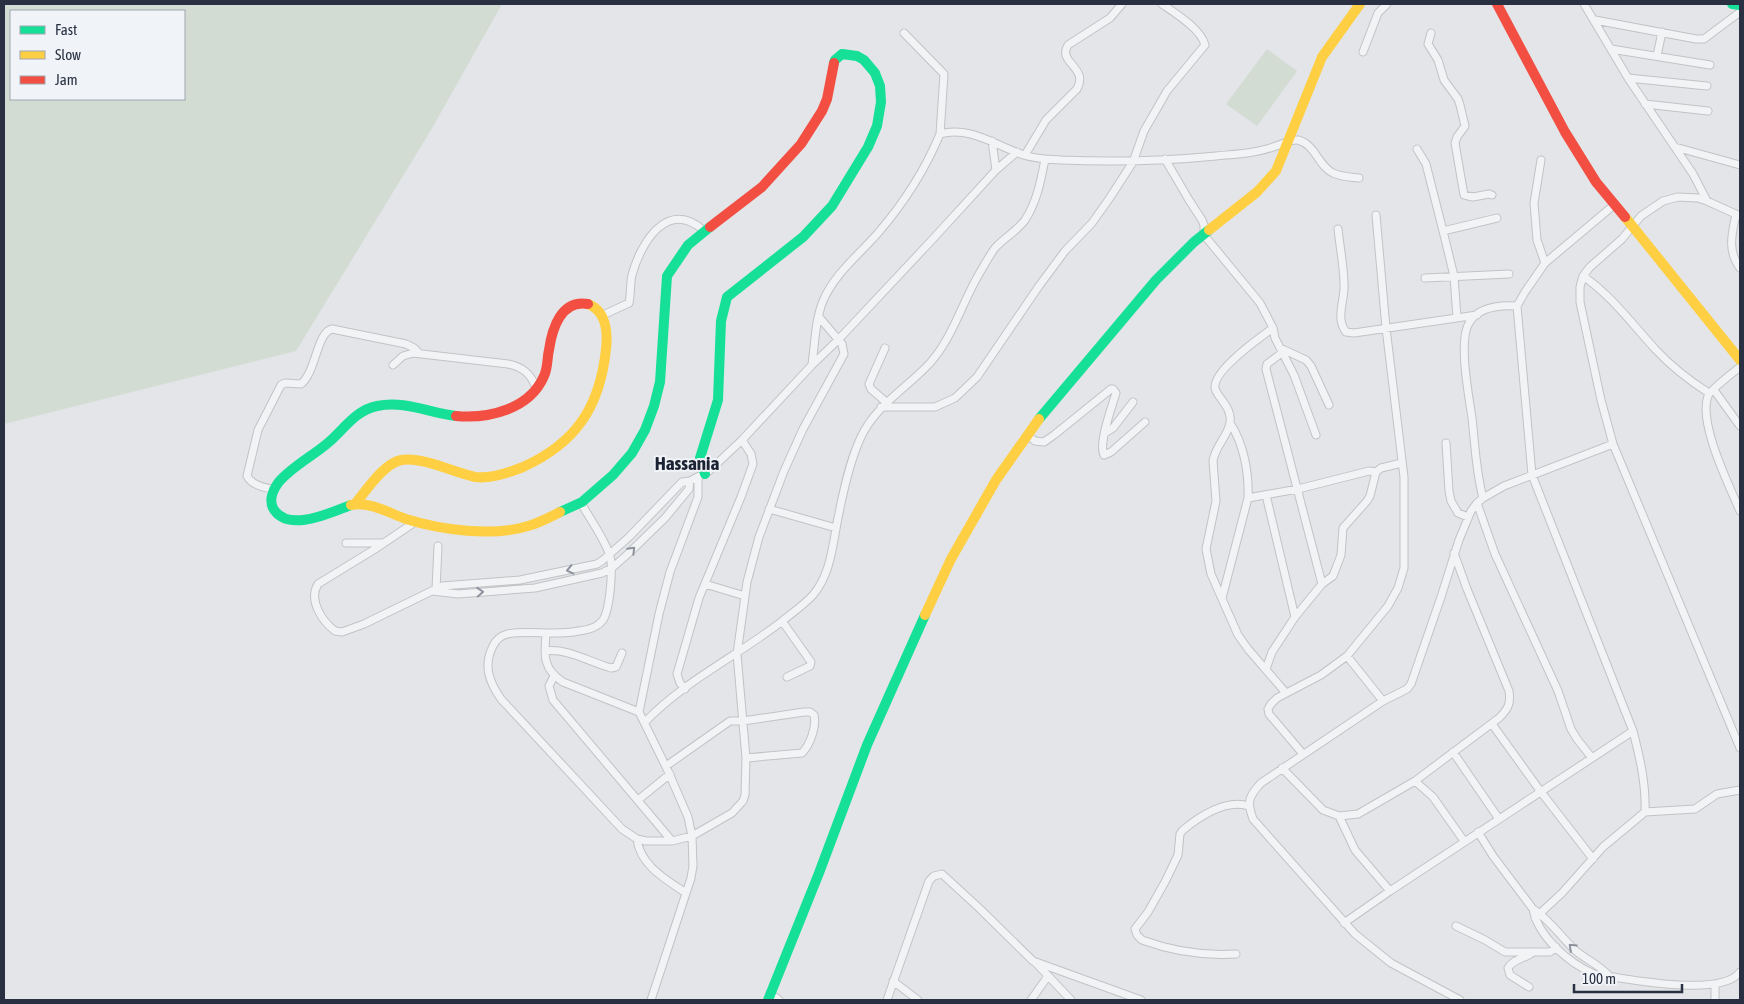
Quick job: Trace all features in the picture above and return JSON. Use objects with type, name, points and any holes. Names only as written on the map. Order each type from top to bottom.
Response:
[{"type":"street","points":[[1026,155],[1046,120],[1077,89],[1080,82],[1079,74],[1065,56],[1064,50],[1068,45],[1110,18],[1122,4]]},
{"type":"street","points":[[885,348],[869,384],[871,390],[884,404],[935,408],[955,398],[977,377],[1065,251],[1092,223],[1133,162],[1144,132],[1167,91],[1205,44],[1202,38],[1184,19],[1162,4]]},
{"type":"street","points":[[772,998],[867,745],[951,559],[996,480],[1027,434],[1156,280],[1181,254],[1258,192],[1268,181],[1282,159],[1322,57],[1360,4]]},
{"type":"street","points":[[1363,52],[1378,13],[1387,4]]},
{"type":"street","points":[[1497,4],[1564,132],[1596,182],[1740,360]]},
{"type":"street","points":[[1584,4],[1628,78],[1700,186],[1707,201]]},
{"type":"street","points":[[1732,4],[1740,5]]},
{"type":"street","points":[[1595,20],[1704,39],[1740,12]]},
{"type":"street","points":[[1657,56],[1662,32]]},
{"type":"street","points":[[812,365],[822,303],[833,282],[901,206],[940,134],[944,74],[904,33]]},
{"type":"street","points":[[1431,33],[1428,44],[1438,60],[1444,80],[1458,99],[1465,124],[1455,143],[1464,195],[1473,197],[1489,194],[1492,196]]},
{"type":"street","points":[[1611,49],[1710,66]]},
{"type":"street","points":[[355,504],[415,522],[481,531],[518,528],[530,526],[581,503],[614,474],[638,444],[655,407],[662,368],[667,276],[684,248],[762,186],[801,144],[822,111],[827,99],[835,60],[838,56],[848,54],[857,56],[871,67],[880,86],[881,102],[877,126],[868,148],[832,206],[803,237],[727,297],[723,308],[718,400],[700,458],[702,476],[698,497],[670,572],[659,614],[639,712]]},
{"type":"street","points":[[1628,78],[1707,86]]},
{"type":"street","points":[[1645,104],[1708,111]]},
{"type":"street","points":[[940,134],[955,132],[992,141],[1026,155],[1045,159],[1133,162],[1216,156],[1262,150],[1296,140],[1303,142],[1311,148],[1328,170],[1333,173],[1359,178]]},
{"type":"street","points":[[992,141],[996,170]]},
{"type":"street","points":[[1675,148],[1740,165]]},
{"type":"street","points":[[1417,149],[1426,164],[1454,276],[1457,318]]},
{"type":"street","points":[[415,522],[323,580],[316,588],[314,594],[315,601],[321,616],[330,627],[338,632],[352,629],[434,590],[447,586],[547,575],[596,564],[629,537],[682,482],[702,476],[717,465],[839,339],[996,170],[1018,152]]},
{"type":"street","points":[[645,722],[685,689],[782,621],[813,595],[820,585],[833,549],[850,468],[861,438],[884,404],[918,375],[941,349],[950,335],[969,292],[995,249],[1025,221],[1039,189],[1045,159]]},
{"type":"street","points":[[1161,159],[1202,220],[1204,235],[1260,303],[1273,328],[1274,338],[1294,375],[1316,435]]},
{"type":"street","points":[[1541,160],[1534,203],[1538,240],[1545,263]]},
{"type":"street","points":[[1740,268],[1734,259],[1731,248],[1731,240],[1738,215],[1707,201],[1678,197],[1663,201],[1641,216],[1622,239],[1590,266],[1583,276],[1580,287],[1580,302],[1601,400],[1613,444],[1740,748]]},
{"type":"street","points":[[1614,205],[1545,263],[1524,292],[1517,306],[1532,475],[1633,731],[1644,782],[1645,812]]},
{"type":"street","points":[[1303,754],[1269,714],[1268,709],[1271,704],[1286,692],[1321,675],[1347,656],[1388,606],[1402,580],[1404,568],[1404,476],[1386,328],[1376,215]]},
{"type":"street","points":[[602,316],[629,303],[635,266],[643,246],[658,229],[670,221],[680,218],[694,223],[704,231]]},
{"type":"street","points":[[1443,231],[1497,218]]},
{"type":"street","points":[[1338,230],[1345,286],[1341,310],[1343,328],[1349,333],[1477,315],[1493,307],[1503,305],[1517,306]]},
{"type":"street","points":[[1425,278],[1509,274]]},
{"type":"street","points":[[1583,276],[1614,303],[1664,358],[1691,381],[1712,391],[1740,426]]},
{"type":"street","points":[[574,303],[594,306],[602,316],[607,335],[603,366],[598,385],[586,415],[575,433],[560,447],[539,460],[509,472],[478,477],[428,464],[406,460],[399,461],[392,464],[380,475],[355,504],[311,519],[291,520],[278,514],[272,507],[271,499],[274,489],[285,477],[331,440],[357,416],[370,408],[403,404],[456,416],[492,414],[524,401],[536,388],[544,378],[547,370],[549,345],[556,323],[564,310],[574,303]]},
{"type":"street","points":[[1477,315],[1468,324],[1464,354],[1480,500],[1495,554],[1558,691],[1571,730],[1592,758]]},
{"type":"street","points":[[581,503],[610,554],[612,568],[607,608],[602,621],[596,626],[578,632],[546,634],[513,633],[499,638],[489,653],[487,662],[487,669],[493,688],[604,812],[622,829],[637,839],[646,841],[672,841],[692,836],[732,813],[739,807],[745,795],[746,758],[737,654],[747,582],[769,509],[803,430],[843,356],[844,348],[839,339],[819,317]]},
{"type":"street","points":[[1222,598],[1248,498],[1248,480],[1242,447],[1230,423],[1230,414],[1214,387],[1221,372],[1236,357],[1273,328]]},
{"type":"street","points":[[274,489],[259,486],[248,477],[247,472],[258,430],[280,386],[285,383],[301,384],[308,378],[325,332],[332,330],[406,344],[419,353]]},
{"type":"street","points":[[1281,350],[1306,360],[1311,366],[1329,406]]},
{"type":"street","points":[[1281,350],[1267,364],[1266,369],[1322,584]]},
{"type":"street","points":[[393,365],[408,353],[419,353],[517,366],[529,374],[536,388]]},
{"type":"street","points":[[1740,367],[1712,391],[1707,406],[1709,430],[1714,447],[1740,511]]},
{"type":"street","points":[[1027,434],[1035,441],[1047,440],[1112,388],[1116,393],[1102,451],[1106,455],[1111,452],[1145,422]]},
{"type":"street","points":[[1105,433],[1113,428],[1133,402]]},
{"type":"street","points":[[1230,423],[1214,454],[1213,461],[1216,501],[1206,549],[1211,574],[1238,635],[1286,692]]},
{"type":"street","points":[[685,689],[678,678],[678,669],[699,598],[753,464],[742,440]]},
{"type":"street","points":[[1446,443],[1451,501],[1458,513],[1468,516]]},
{"type":"street","points":[[1460,1000],[1391,963],[1355,934],[1253,819],[1248,801],[1260,783],[1383,701],[1407,689],[1413,681],[1454,553],[1468,516],[1480,500],[1504,486],[1613,444]]},
{"type":"street","points":[[1266,669],[1272,652],[1295,617],[1322,584],[1334,574],[1341,555],[1343,528],[1367,502],[1376,472],[1381,468],[1402,463]]},
{"type":"street","points":[[1248,498],[1298,489],[1369,471],[1376,472]]},
{"type":"street","points":[[434,590],[458,594],[501,591],[595,576],[612,568],[665,518],[689,489],[690,481]]},
{"type":"street","points":[[1266,495],[1295,617]]},
{"type":"street","points":[[769,509],[836,528]]},
{"type":"street","points":[[346,543],[383,543]]},
{"type":"street","points":[[434,590],[438,546]]},
{"type":"street","points":[[1282,768],[1323,810],[1339,816],[1358,814],[1415,781],[1492,724],[1509,707],[1510,691],[1454,553]]},
{"type":"street","points":[[547,575],[548,585]]},
{"type":"street","points":[[500,581],[501,591]]},
{"type":"street","points":[[705,584],[745,596]]},
{"type":"street","points":[[782,621],[811,662],[810,666],[787,677]]},
{"type":"street","points":[[546,634],[544,651],[554,676],[563,682],[639,712],[670,774],[688,817],[692,836],[693,866],[651,1000]]},
{"type":"street","points":[[544,651],[552,650],[567,653],[611,668],[616,666],[622,652]]},
{"type":"street","points":[[1347,656],[1383,701]]},
{"type":"street","points":[[554,676],[549,686],[553,700],[672,841]]},
{"type":"street","points":[[666,766],[730,721],[743,721],[807,712],[813,713],[815,719],[812,735],[806,749],[802,753],[746,758]]},
{"type":"street","points":[[1492,724],[1541,792],[1593,859]]},
{"type":"street","points":[[1344,923],[1464,841],[1633,731]]},
{"type":"street","points":[[1453,752],[1499,819]]},
{"type":"street","points":[[638,800],[670,774]]},
{"type":"street","points":[[1415,781],[1433,798],[1464,841]]},
{"type":"street","points":[[1538,916],[1603,847],[1645,812],[1694,808],[1717,794],[1740,790]]},
{"type":"street","points":[[1236,954],[1205,955],[1187,952],[1142,940],[1137,935],[1135,929],[1148,912],[1178,855],[1180,834],[1183,830],[1214,810],[1233,805],[1243,804],[1248,806]]},
{"type":"street","points":[[1339,816],[1356,850],[1390,891]]},
{"type":"street","points":[[1478,832],[1538,916],[1556,948],[1586,971],[1597,976],[1677,985],[1715,984],[1732,979],[1740,972]]},
{"type":"street","points":[[637,839],[639,850],[648,864],[667,881],[686,893]]},
{"type":"street","points":[[887,1000],[928,881],[934,876],[942,874],[978,907],[1071,1000]]},
{"type":"street","points":[[1538,916],[1577,952],[1605,970],[1610,977]]},
{"type":"street","points":[[1456,926],[1485,940],[1502,952],[1550,952],[1556,948]]},
{"type":"street","points":[[1529,987],[1510,974],[1508,968],[1514,961],[1526,957],[1533,952]]},
{"type":"street","points":[[1033,961],[1141,1000]]},
{"type":"street","points":[[1030,1000],[1048,976]]},
{"type":"street","points":[[893,981],[918,1000]]},
{"type":"street","points":[[1715,984],[1715,1000]]},
{"type":"shaded area","points":[[4,4],[502,4],[431,130],[296,351],[4,424]]},
{"type":"shaded area","points":[[1267,49],[1297,71],[1257,126],[1226,104]]},
{"type":"traffic: fast","points":[[1732,4],[1740,5]]},
{"type":"traffic: fast","points":[[705,474],[700,458],[718,400],[721,321],[727,297],[803,237],[832,206],[868,147],[877,126],[881,102],[880,86],[875,73],[864,60],[857,56],[842,54],[834,63]]},
{"type":"traffic: fast","points":[[560,512],[582,502],[613,475],[632,453],[645,430],[660,382],[667,276],[688,245],[710,227]]},
{"type":"traffic: fast","points":[[1039,419],[1156,280],[1194,242],[1209,230]]},
{"type":"traffic: fast","points":[[351,505],[322,516],[299,520],[280,516],[273,508],[272,498],[276,486],[283,477],[329,442],[363,411],[377,406],[397,405],[456,416]]},
{"type":"traffic: fast","points":[[768,1000],[819,873],[867,745],[925,615]]},
{"type":"traffic: slow","points":[[1209,230],[1257,192],[1276,171],[1322,57],[1360,4]]},
{"type":"traffic: slow","points":[[1625,217],[1740,360]]},
{"type":"traffic: slow","points":[[355,504],[381,472],[401,460],[418,460],[475,477],[487,477],[523,467],[557,447],[582,421],[598,389],[603,370],[607,342],[606,329],[599,312],[588,304]]},
{"type":"traffic: slow","points":[[925,615],[951,559],[996,480],[1039,419]]},
{"type":"traffic: slow","points":[[351,505],[372,506],[420,523],[451,529],[483,532],[528,526],[560,512]]},
{"type":"traffic: jam","points":[[1497,4],[1565,132],[1596,182],[1625,217]]},
{"type":"traffic: jam","points":[[710,227],[762,187],[801,144],[822,111],[827,99],[834,63]]},
{"type":"traffic: jam","points":[[456,416],[482,416],[507,410],[529,397],[538,387],[545,373],[550,342],[560,317],[571,306],[588,304]]},
{"type":"district","name":"Hassania","points":[[687,463]]}]
